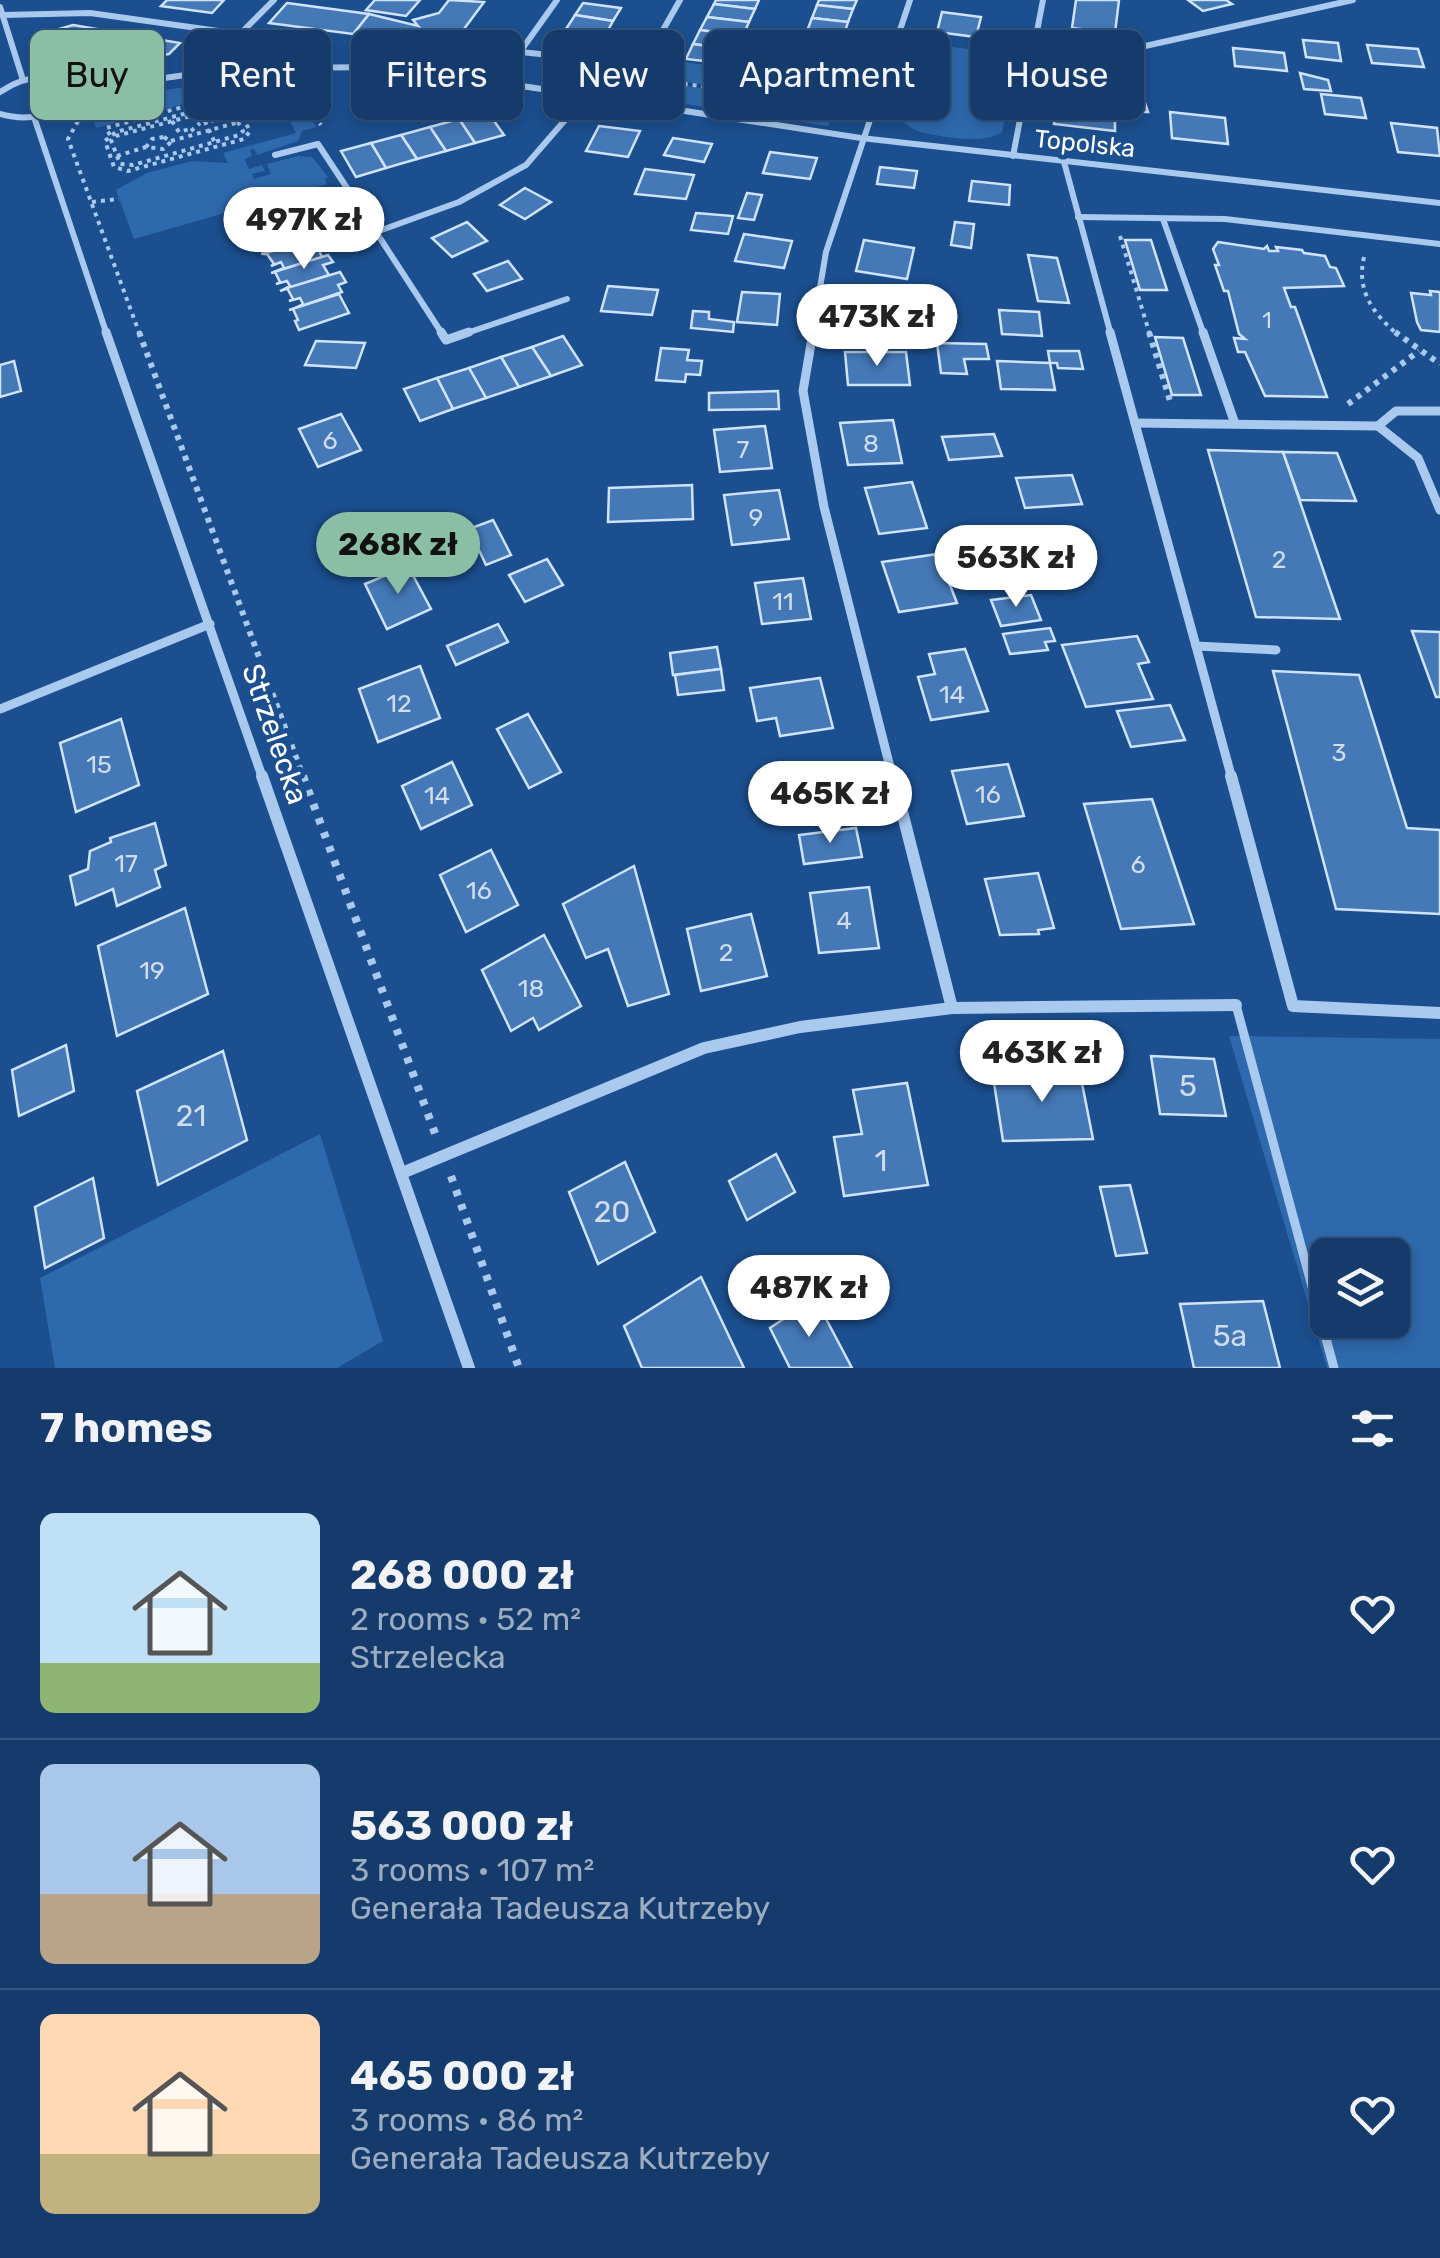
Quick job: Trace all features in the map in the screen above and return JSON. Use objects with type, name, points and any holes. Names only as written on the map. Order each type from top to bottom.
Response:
[{"type":"street","points":[[244,30],[274,0]]},
{"type":"street","points":[[523,49],[557,0]]},
{"type":"street","points":[[523,52],[633,64],[650,53],[680,0]]},
{"type":"street","points":[[900,30],[910,0]]},
{"type":"street","points":[[1037,30],[1043,0]]},
{"type":"street","points":[[1144,46],[1353,0]]},
{"type":"street","points":[[23,80],[1,11],[72,12],[209,30]]},
{"type":"street","points":[[0,92],[30,80]]},
{"type":"street","name":"Topolska","points":[[684,112],[860,138],[1440,204]]},
{"type":"street","points":[[0,114],[30,117]]},
{"type":"street","name":"Strzelecka","points":[[35,120],[470,1368]]},
{"type":"street","points":[[376,232],[459,202],[526,166],[566,120]]},
{"type":"street","points":[[870,120],[860,138],[826,252],[803,391],[824,506],[952,1008]]},
{"type":"street","points":[[1013,156],[1020,120]]},
{"type":"street","points":[[275,155],[318,144],[446,340],[567,299]]},
{"type":"street","points":[[1064,162],[1293,1006],[1440,1013]]},
{"type":"street","points":[[1078,216],[1226,218],[1440,244]]},
{"type":"street","points":[[1163,219],[1234,422]]},
{"type":"street","points":[[1378,426],[1396,410],[1440,411]]},
{"type":"street","points":[[1135,423],[1378,426],[1418,458],[1440,510]]},
{"type":"street","points":[[0,708],[210,624]]},
{"type":"street","points":[[1196,646],[1276,650]]},
{"type":"street","points":[[402,1173],[704,1048],[800,1027],[952,1008],[1236,1005]]},
{"type":"lane","points":[[1236,1005],[1334,1368]]},
{"type":"path","points":[[184,116],[110,135],[105,141],[114,167],[136,168],[244,138],[250,132],[244,120]]},
{"type":"path","points":[[139,129],[152,139],[170,141],[238,122],[243,131],[216,143],[128,166],[120,164],[112,138],[139,129],[184,116]]},
{"type":"path","points":[[172,120],[179,132],[192,133],[200,124]]},
{"type":"path","points":[[203,120],[216,143]]},
{"type":"path","points":[[318,120],[321,124]]},
{"type":"path","points":[[192,133],[197,145]]},
{"type":"path","points":[[68,139],[519,1368]]},
{"type":"path","points":[[146,148],[152,139]]},
{"type":"path","points":[[117,156],[146,148],[162,150],[170,141]]},
{"type":"path","points":[[92,202],[119,200]]},
{"type":"path","points":[[1118,230],[1172,407]]},
{"type":"path","points":[[1359,243],[1362,284],[1372,308],[1419,351],[1440,364]]},
{"type":"path","points":[[1362,257],[1381,259]]},
{"type":"path","points":[[1334,414],[1419,351]]},
{"type":"shaded area","points":[[950,47],[970,49],[970,120],[1005,120],[1002,132],[974,139],[915,130],[900,120],[950,120]]},
{"type":"shaded area","points":[[684,62],[704,65],[704,85],[684,82]]},
{"type":"shaded area","points":[[684,86],[704,88],[704,107],[684,104]]},
{"type":"shaded area","points":[[184,88],[184,104],[164,109],[164,90]]},
{"type":"shaded area","points":[[94,120],[125,120],[96,128]]},
{"type":"shaded area","points":[[289,120],[311,120],[317,127],[302,131],[298,141],[257,155],[254,149],[250,150],[252,156],[244,159],[249,169],[262,165],[265,171],[252,174],[254,179],[271,174],[267,164],[298,156],[312,157],[328,177],[327,184],[134,239],[116,190],[147,173],[192,161],[228,163],[223,153],[296,133]]},
{"type":"shaded area","points":[[789,120],[830,120],[828,126]]},
{"type":"shaded area","points":[[1229,1036],[1440,1039],[1440,1368],[1327,1368],[1318,1338],[1410,1338],[1410,1238],[1310,1238],[1310,1310]]},
{"type":"shaded area","points":[[320,1134],[383,1341],[337,1368],[55,1368],[40,1278]]},
{"type":"building","points":[[167,0],[224,0],[212,13],[161,6]]},
{"type":"building","points":[[375,0],[420,0],[406,16],[366,10]]},
{"type":"building","points":[[449,0],[484,2],[462,30],[356,30],[369,14],[418,26],[413,20],[439,13]]},
{"type":"building","points":[[716,0],[759,0],[755,9],[714,4]]},
{"type":"building","points":[[819,0],[857,0],[853,9],[817,5]]},
{"type":"building","points":[[1076,0],[1119,0],[1115,30],[1072,28]]},
{"type":"building","points":[[1188,0],[1226,0],[1232,4],[1203,11]]},
{"type":"building","points":[[287,3],[369,14],[351,34],[269,23]]},
{"type":"building","points":[[583,3],[621,8],[613,21],[575,15]]},
{"type":"building","points":[[714,4],[755,9],[749,22],[707,17]]},
{"type":"building","points":[[817,5],[853,9],[848,22],[812,18]]},
{"type":"building","points":[[942,12],[981,17],[978,30],[970,30],[970,36],[938,30]]},
{"type":"building","points":[[575,15],[613,21],[608,30],[566,29]]},
{"type":"building","points":[[707,17],[749,22],[746,30],[700,30]]},
{"type":"building","points":[[812,18],[848,22],[846,30],[807,30]]},
{"type":"building","points":[[73,25],[103,30],[60,30]]},
{"type":"building","points":[[700,30],[704,31],[704,46],[693,44]]},
{"type":"building","points":[[164,40],[180,43],[164,55]]},
{"type":"building","points":[[1303,40],[1338,43],[1341,61],[1306,57]]},
{"type":"building","points":[[693,44],[704,46],[704,61],[686,59]]},
{"type":"building","points":[[1367,45],[1418,49],[1424,67],[1372,63]]},
{"type":"building","points":[[1233,48],[1284,53],[1287,71],[1235,66]]},
{"type":"building","points":[[1300,73],[1328,80],[1331,91],[1304,89]]},
{"type":"building","points":[[1321,94],[1361,98],[1366,118],[1325,114]]},
{"type":"building","points":[[1170,112],[1225,118],[1228,144],[1172,138]]},
{"type":"building","points":[[460,120],[493,120],[504,135],[475,143]]},
{"type":"building","points":[[460,120],[475,143],[446,151],[430,127]]},
{"type":"building","points":[[1054,120],[1115,120],[1115,131],[1054,124]]},
{"type":"building","points":[[1391,123],[1437,128],[1440,156],[1398,152]]},
{"type":"building","points":[[599,126],[640,131],[628,157],[586,151]]},
{"type":"building","points":[[430,127],[446,151],[417,159],[401,135]]},
{"type":"building","points":[[401,135],[417,159],[386,168],[371,143]]},
{"type":"building","points":[[673,138],[712,144],[704,162],[664,155]]},
{"type":"building","points":[[371,143],[386,168],[356,177],[341,151]]},
{"type":"building","points":[[770,152],[817,158],[810,179],[763,173]]},
{"type":"building","points":[[880,167],[917,171],[914,188],[877,184]]},
{"type":"building","points":[[645,169],[694,175],[686,199],[635,194]]},
{"type":"building","points":[[972,181],[1010,185],[1009,205],[969,201]]},
{"type":"building","points":[[525,188],[551,202],[525,219],[500,205]]},
{"type":"building","points":[[747,193],[762,195],[754,220],[738,218]]},
{"type":"building","points":[[300,197],[312,220],[253,237],[242,214]]},
{"type":"building","points":[[696,213],[733,216],[728,234],[691,230]]},
{"type":"building","points":[[467,222],[487,241],[452,257],[432,238]]},
{"type":"building","points":[[955,222],[974,224],[971,248],[951,245]]},
{"type":"building","points":[[301,223],[309,239],[313,239],[272,251],[269,245],[259,249],[262,247],[258,237],[253,237]]},
{"type":"building","points":[[744,234],[792,241],[784,268],[735,261]]},
{"type":"building","points":[[321,236],[325,243],[317,246],[322,257],[274,272],[284,268],[281,262],[271,266],[274,264],[263,254]]},
{"type":"building","points":[[864,240],[914,248],[907,279],[856,271]]},
{"type":"building","points":[[1125,240],[1151,240],[1167,290],[1140,290]]},
{"type":"building","points":[[1218,242],[1264,249],[1267,246],[1269,251],[1278,251],[1276,247],[1302,250],[1325,256],[1330,267],[1336,268],[1344,286],[1284,288],[1291,307],[1295,307],[1327,397],[1265,396],[1245,352],[1238,352],[1234,338],[1245,339],[1239,334],[1228,291],[1224,291],[1215,265],[1219,265],[1213,249]]},
{"type":"building","points":[[328,255],[333,262],[323,265],[329,275],[280,291],[290,286],[287,281],[276,284],[280,282],[275,272],[271,273]]},
{"type":"building","points":[[1028,255],[1057,258],[1069,303],[1038,301]]},
{"type":"building","points":[[508,261],[522,279],[487,291],[474,274]]},
{"type":"building","points":[[340,272],[346,282],[338,285],[342,292],[293,309],[303,304],[300,298],[289,301],[293,299],[287,288]]},
{"type":"building","points":[[608,286],[658,290],[652,315],[601,311]]},
{"type":"building","points":[[1430,291],[1440,292],[1440,332],[1421,330],[1417,322],[1411,293],[1431,295]]},
{"type":"building","points":[[742,292],[780,294],[777,325],[737,322]]},
{"type":"building","points":[[339,294],[349,313],[299,330],[293,309],[289,310]]},
{"type":"building","points":[[999,310],[1039,312],[1042,336],[1002,334]]},
{"type":"building","points":[[693,311],[709,312],[709,319],[734,322],[733,332],[691,328]]},
{"type":"building","points":[[563,336],[582,365],[551,376],[532,347]]},
{"type":"building","points":[[1155,337],[1183,338],[1201,395],[1172,395]]},
{"type":"building","points":[[316,341],[365,343],[356,368],[305,365]]},
{"type":"building","points":[[937,343],[986,344],[989,359],[964,359],[967,374],[941,373]]},
{"type":"building","points":[[532,347],[551,376],[519,387],[501,357]]},
{"type":"building","points":[[661,348],[689,350],[687,360],[702,361],[700,375],[686,374],[685,382],[656,380]]},
{"type":"building","points":[[1048,351],[1079,351],[1083,369],[1058,368],[1057,363],[1050,363]]},
{"type":"building","points":[[845,352],[906,352],[910,385],[848,385]]},
{"type":"building","points":[[501,357],[519,387],[486,398],[469,368]]},
{"type":"building","points":[[14,361],[21,391],[0,397],[0,365]]},
{"type":"building","points":[[997,361],[1050,363],[1055,390],[1001,389]]},
{"type":"building","points":[[469,368],[486,398],[453,409],[437,378]]},
{"type":"building","points":[[437,378],[453,409],[420,421],[404,389]]},
{"type":"building","points":[[778,391],[779,409],[709,410],[709,393]]},
{"type":"building","points":[[341,414],[361,450],[318,467],[299,429]]},
{"type":"building","points":[[893,420],[902,463],[848,465],[840,423]]},
{"type":"building","points":[[765,426],[772,468],[720,472],[714,430]]},
{"type":"building","points":[[994,434],[1002,456],[949,460],[942,437]]},
{"type":"building","points":[[1208,450],[1283,452],[1340,619],[1256,617]]},
{"type":"building","points":[[1283,452],[1337,453],[1356,501],[1300,500]]},
{"type":"building","points":[[1072,475],[1082,504],[1025,508],[1016,478]]},
{"type":"building","points":[[912,482],[927,528],[879,534],[865,488]]},
{"type":"building","points":[[692,485],[693,519],[608,522],[609,488]]},
{"type":"building","points":[[779,490],[789,539],[732,545],[724,495]]},
{"type":"building","points":[[493,520],[511,555],[486,565],[469,529]]},
{"type":"building","points":[[938,554],[957,603],[899,612],[882,562]]},
{"type":"building","points":[[547,559],[563,585],[525,602],[509,575]]},
{"type":"building","points":[[408,566],[431,609],[387,629],[365,584]]},
{"type":"building","points":[[803,578],[811,619],[762,624],[755,583]]},
{"type":"building","points":[[1031,595],[1041,620],[1001,626],[991,600]]},
{"type":"building","points":[[498,624],[508,642],[456,665],[447,646]]},
{"type":"building","points":[[1050,628],[1055,641],[1045,642],[1048,650],[1010,654],[1003,634]]},
{"type":"building","points":[[1412,631],[1440,632],[1440,697],[1436,697]]},
{"type":"building","points":[[1137,636],[1149,662],[1138,664],[1153,699],[1086,707],[1062,645]]},
{"type":"building","points":[[717,647],[721,669],[673,675],[670,653]]},
{"type":"building","points":[[965,649],[988,711],[931,720],[918,677],[935,674],[929,654]]},
{"type":"building","points":[[420,666],[440,718],[378,742],[359,689]]},
{"type":"building","points":[[721,669],[724,690],[678,695],[675,675]]},
{"type":"building","points":[[1273,671],[1359,675],[1407,828],[1440,830],[1440,914],[1336,909]]},
{"type":"building","points":[[820,678],[833,728],[780,736],[776,718],[757,721],[750,688]]},
{"type":"building","points":[[1170,705],[1185,740],[1131,747],[1117,711]]},
{"type":"building","points":[[528,714],[561,772],[529,788],[497,729]]},
{"type":"building","points":[[121,719],[139,785],[76,812],[60,743]]},
{"type":"building","points":[[452,762],[472,805],[421,829],[402,786]]},
{"type":"building","points":[[1008,764],[1024,816],[967,824],[952,771]]},
{"type":"building","points":[[1152,799],[1194,924],[1121,929],[1084,804]]},
{"type":"building","points":[[155,823],[166,865],[155,870],[160,887],[117,906],[113,889],[76,905],[70,876],[88,869],[90,851],[111,842],[110,838]]},
{"type":"building","points":[[856,828],[862,857],[804,864],[799,835]]},
{"type":"building","points":[[491,850],[518,905],[466,932],[440,875]]},
{"type":"building","points":[[634,866],[669,994],[628,1006],[608,949],[586,958],[563,904]]},
{"type":"building","points":[[1038,873],[1054,928],[1038,930],[1039,934],[1000,935],[985,879]]},
{"type":"building","points":[[869,887],[879,948],[819,953],[810,893]]},
{"type":"building","points":[[185,908],[208,994],[117,1036],[98,946]]},
{"type":"building","points":[[751,914],[767,976],[701,991],[687,929]]},
{"type":"building","points":[[544,935],[581,1006],[539,1030],[533,1018],[511,1031],[482,970]]},
{"type":"building","points":[[66,1045],[74,1091],[19,1116],[12,1070]]},
{"type":"building","points":[[223,1051],[247,1140],[158,1185],[137,1091]]},
{"type":"building","points":[[1151,1056],[1214,1059],[1226,1116],[1160,1114]]},
{"type":"building","points":[[1079,1068],[1093,1139],[1003,1141],[992,1070]]},
{"type":"building","points":[[907,1083],[928,1185],[844,1196],[834,1137],[862,1134],[853,1090]]},
{"type":"building","points":[[776,1154],[795,1192],[747,1220],[729,1181]]},
{"type":"building","points":[[625,1162],[655,1232],[598,1264],[569,1192]]},
{"type":"building","points":[[93,1178],[104,1238],[45,1268],[35,1207]]},
{"type":"building","points":[[1130,1185],[1147,1253],[1116,1256],[1100,1187]]},
{"type":"building","points":[[701,1277],[744,1368],[642,1368],[624,1326]]},
{"type":"building","points":[[815,1298],[852,1368],[790,1368],[770,1328]]},
{"type":"building","points":[[1263,1301],[1280,1368],[1194,1368],[1180,1304]]}]
